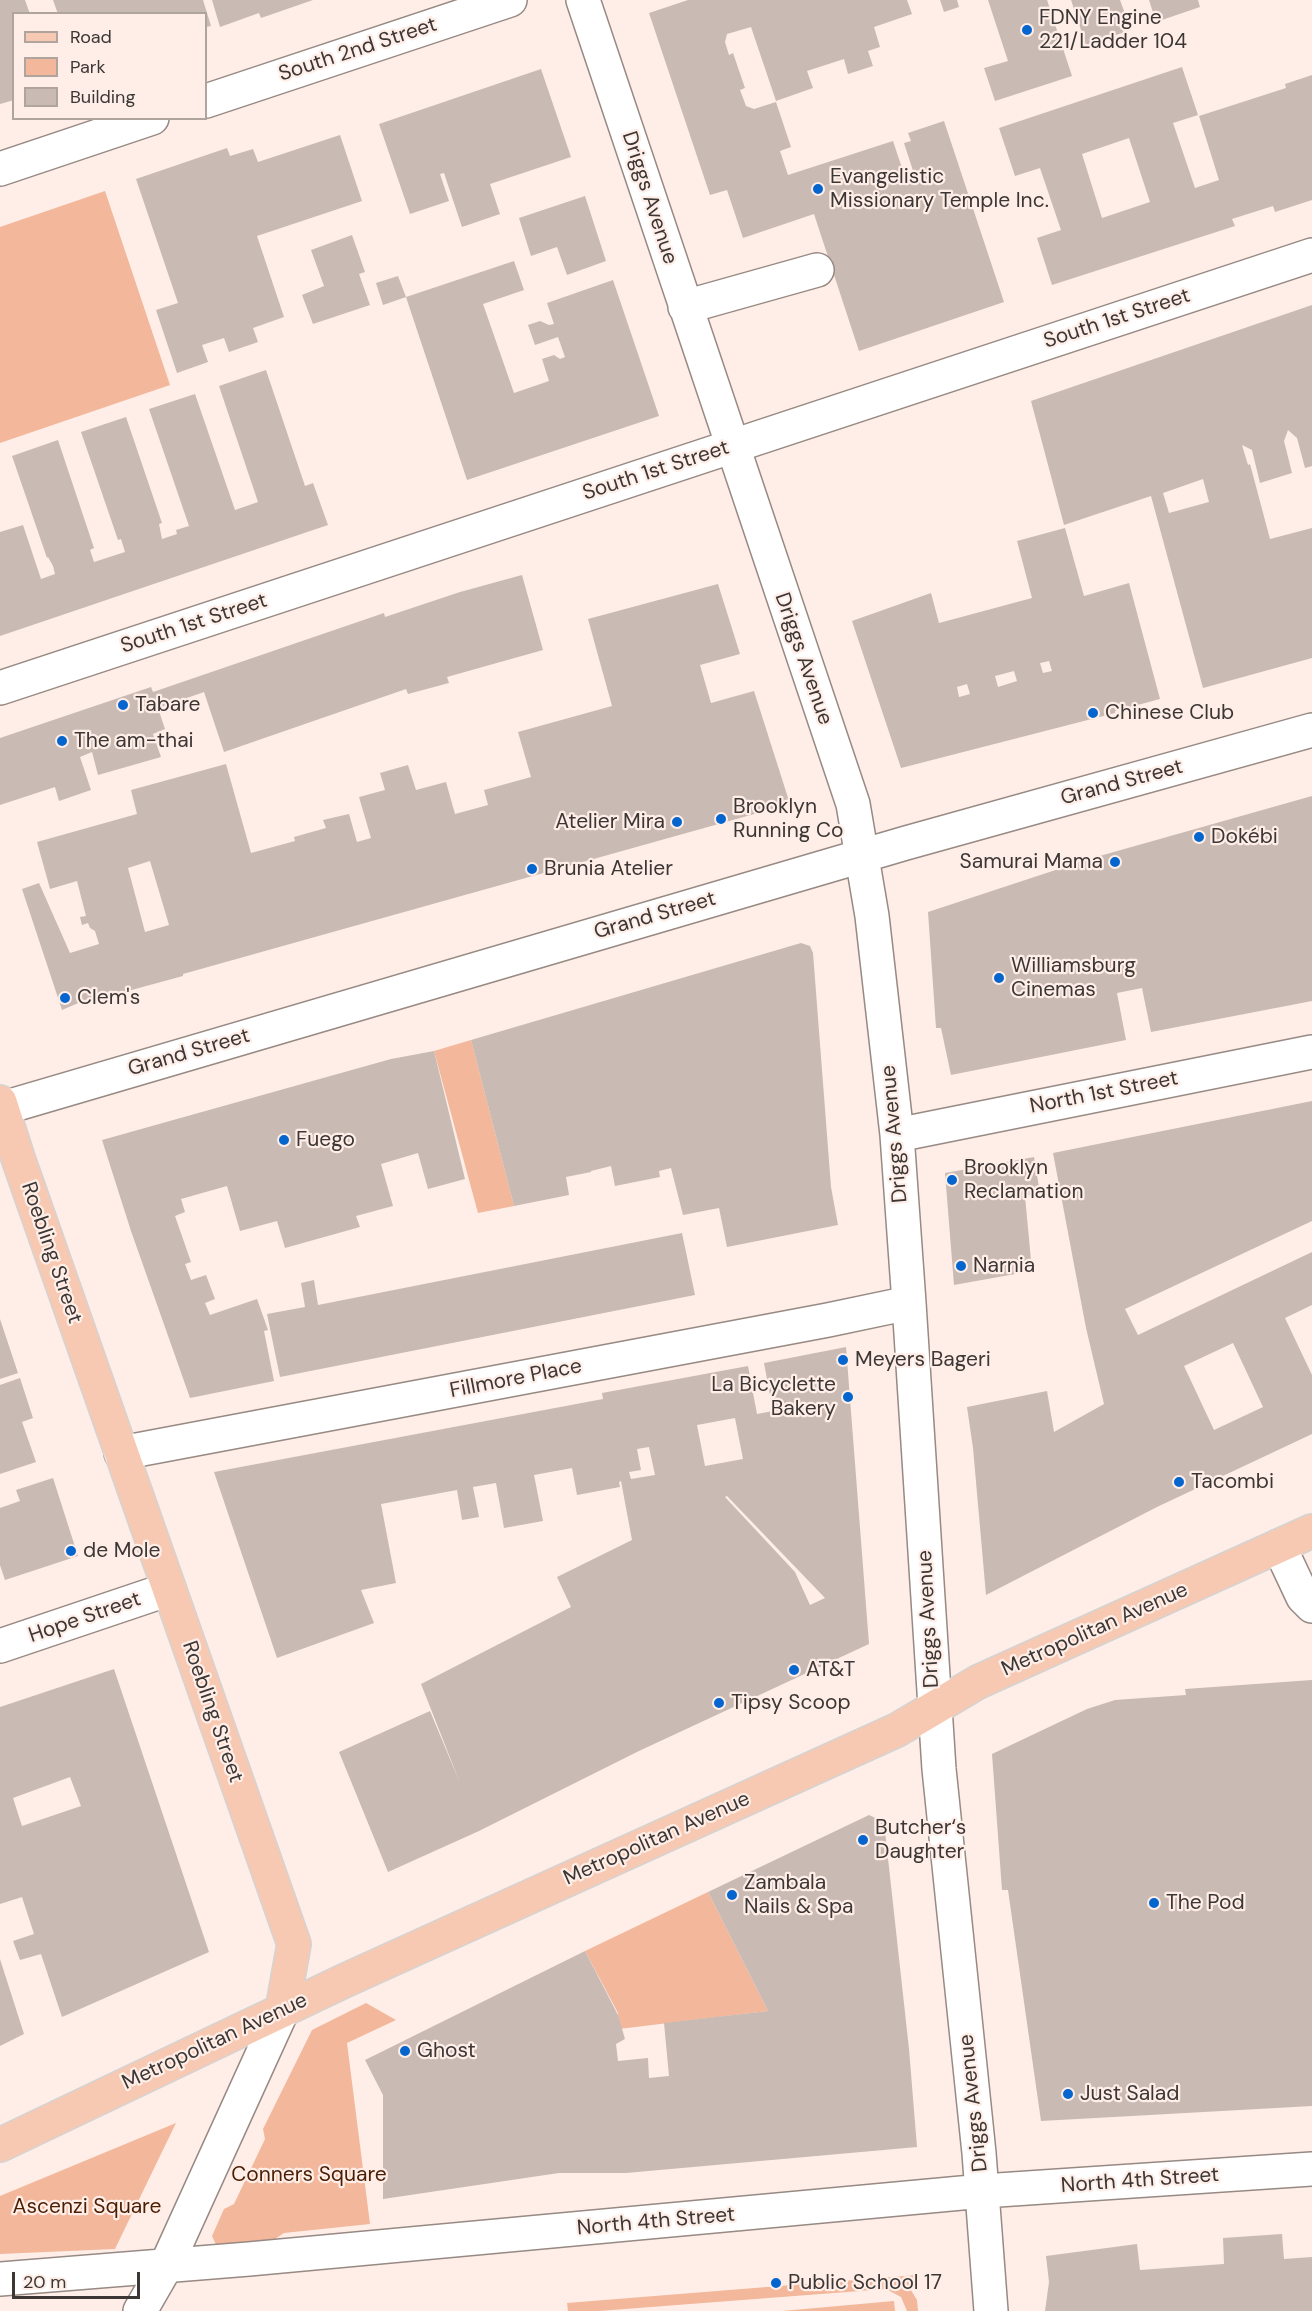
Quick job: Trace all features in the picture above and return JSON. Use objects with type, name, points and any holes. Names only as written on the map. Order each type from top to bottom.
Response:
[{"type":"main road","name":"Roebling Street","points":[[1,1106],[294,1944],[282,2011]]},
{"type":"main road","name":"Metropolitan Avenue","points":[[0,2145],[282,2011],[897,1730],[978,1682],[1312,1531]]},
{"type":"street","name":"South 2nd Street","points":[[207,101],[510,0]]},
{"type":"street","name":"Driggs Avenue","points":[[583,0],[731,447],[853,804],[872,916],[897,1135],[934,1708],[983,2191],[991,2311]]},
{"type":"street","points":[[0,169],[146,120]]},
{"type":"street","name":"South 1st Street","points":[[0,688],[1312,255]]},
{"type":"street","points":[[685,307],[817,270]]},
{"type":"street","name":"Grand Street","points":[[1,1106],[861,856],[1312,730]]},
{"type":"street","name":"North 1st Street","points":[[897,1135],[1312,1052]]},
{"type":"street","name":"Fillmore Place","points":[[121,1453],[909,1303]]},
{"type":"street","points":[[1279,1546],[1304,1598],[1312,1606]]},
{"type":"street","name":"Hope Street","points":[[0,1646],[169,1589]]},
{"type":"street","name":"Roebling Street","points":[[140,2311],[166,2266],[282,2011]]},
{"type":"street","name":"North 4th Street","points":[[0,2279],[166,2266],[983,2191],[1312,2169]]},
{"type":"green space","points":[[105,191],[170,385],[0,443],[0,227]]},
{"type":"green space","points":[[471,1040],[514,1206],[478,1213],[434,1051]]},
{"type":"green space","points":[[708,1892],[768,2011],[619,2029],[618,2013],[585,1951]]},
{"type":"green space","name":"Conners Square","points":[[366,2003],[396,2020],[347,2043],[370,2224],[284,2233],[266,2245],[218,2249],[212,2236],[224,2209],[234,2204],[265,2139],[263,2129],[312,2030]]},
{"type":"green space","name":"Ascenzi Square","points":[[176,2123],[115,2249],[0,2254],[0,2196]]},
{"type":"green space","points":[[917,2275],[916,2286],[909,2287],[917,2300],[918,2311],[907,2311],[901,2297],[886,2289],[599,2311],[568,2311],[567,2303]]},
{"type":"green space","points":[[894,2301],[895,2311],[782,2311]]},
{"type":"building","points":[[0,0],[25,0],[29,12],[12,12],[12,101],[0,104]]},
{"type":"building","points":[[53,0],[203,0],[207,12],[57,12]]},
{"type":"building","points":[[212,0],[313,0],[261,18],[259,13],[220,27]]},
{"type":"building","points":[[688,0],[907,0],[912,14],[874,27],[880,47],[868,51],[873,66],[848,74],[844,59],[807,71],[813,88],[776,101],[751,27],[727,34],[725,42],[729,55],[733,53],[745,88],[740,90],[746,106],[754,109],[776,102],[791,147],[780,151],[788,175],[893,141],[907,183],[916,180],[904,143],[911,141],[908,133],[944,121],[1004,302],[859,351],[814,214],[743,238],[727,190],[710,195],[649,13]]},
{"type":"building","points":[[940,0],[957,0],[959,7],[944,12]]},
{"type":"building","name":"FDNY Engine 221/Ladder 104","points":[[988,0],[1047,0],[1072,76],[995,101],[984,68],[1008,61]]},
{"type":"building","points":[[1071,0],[1120,0],[1131,30],[1086,45]]},
{"type":"building","points":[[1149,0],[1198,0],[1200,7],[1156,22]]},
{"type":"building","points":[[207,13],[211,26],[207,27]]},
{"type":"building","points":[[1182,67],[1198,115],[1173,123],[1195,188],[1219,180],[1199,116],[1286,88],[1285,84],[1312,75],[1312,200],[1275,212],[1273,206],[1232,219],[1235,226],[1052,285],[1037,238],[1061,230],[1040,168],[1015,176],[999,128]],"holes":[[[1129,138],[1150,202],[1102,218],[1082,154]]]},
{"type":"building","points":[[541,69],[571,157],[490,184],[500,214],[462,227],[444,173],[440,174],[449,201],[410,214],[379,124]]},
{"type":"building","points":[[340,135],[362,201],[257,236],[284,317],[253,328],[258,342],[229,352],[224,338],[202,345],[208,362],[177,373],[156,310],[178,303],[136,179],[227,148],[230,156],[253,149],[258,162]]},
{"type":"building","points":[[585,196],[606,261],[567,275],[557,247],[531,256],[519,218]]},
{"type":"building","points":[[352,235],[365,272],[359,274],[370,305],[313,324],[302,295],[324,286],[311,250]]},
{"type":"building","points":[[514,261],[524,290],[483,304],[514,393],[549,381],[542,359],[554,355],[560,359],[565,357],[558,337],[535,345],[528,325],[540,321],[549,325],[554,324],[547,303],[613,280],[659,416],[467,480],[406,297]]},
{"type":"building","points":[[398,276],[406,297],[383,305],[376,283]]},
{"type":"building","points":[[1312,305],[1312,466],[1305,468],[1297,438],[1288,430],[1284,441],[1292,473],[1260,483],[1252,450],[1242,445],[1248,465],[1250,464],[1270,539],[1312,528],[1312,658],[1203,688],[1151,496],[1064,525],[1031,401]],"holes":[[[1203,479],[1209,502],[1169,513],[1163,493]]]},
{"type":"building","points":[[266,370],[305,486],[313,483],[328,525],[0,636],[0,532],[23,525],[41,579],[55,574],[47,558],[12,456],[58,440],[94,548],[90,550],[94,562],[125,552],[121,539],[118,540],[81,432],[126,417],[162,523],[159,524],[162,539],[177,534],[176,530],[189,526],[149,409],[195,394],[235,510],[258,502],[219,386]]},
{"type":"building","points":[[1065,528],[1084,596],[1129,583],[1160,699],[1115,711],[1115,713],[901,768],[852,621],[931,593],[939,623],[1032,598],[1017,541]],"holes":[[[1049,661],[1052,671],[1043,673],[1040,663]],[[1014,671],[1017,681],[998,687],[995,676]],[[967,684],[970,694],[959,697],[957,687]]]},
{"type":"building","points":[[522,575],[543,650],[447,677],[449,683],[408,694],[406,689],[224,752],[204,692],[158,708],[165,729],[153,734],[161,757],[98,775],[92,752],[80,757],[91,790],[59,801],[55,787],[0,805],[0,738],[151,687],[153,692],[384,613],[385,617],[460,592]]},
{"type":"building","points":[[718,584],[740,654],[700,665],[711,703],[754,691],[790,804],[183,974],[183,976],[91,1001],[90,998],[62,1010],[22,889],[39,883],[70,953],[99,944],[95,931],[88,923],[82,925],[80,917],[86,916],[77,881],[50,889],[37,842],[137,814],[131,790],[226,764],[251,853],[295,841],[294,837],[326,828],[323,820],[349,814],[357,842],[371,838],[359,797],[385,790],[380,773],[408,765],[416,790],[446,782],[455,814],[488,805],[484,790],[531,777],[518,732],[612,706],[588,619]],"holes":[[[150,861],[169,925],[145,932],[128,868]]]},
{"type":"building","points":[[1312,796],[1312,1001],[1151,1032],[1142,988],[1117,993],[1126,1040],[951,1075],[941,1028],[936,1028],[928,912],[1089,859]]},
{"type":"building","points":[[801,943],[810,946],[813,953],[831,1187],[838,1225],[727,1247],[719,1208],[683,1215],[671,1168],[659,1171],[660,1177],[615,1186],[611,1166],[566,1177],[569,1195],[514,1206],[471,1040]]},
{"type":"building","points":[[434,1051],[465,1179],[428,1189],[418,1153],[381,1164],[393,1206],[356,1216],[360,1227],[285,1248],[277,1221],[240,1231],[227,1186],[181,1199],[185,1212],[175,1216],[191,1262],[185,1264],[191,1280],[206,1275],[215,1299],[205,1303],[210,1315],[257,1299],[268,1330],[264,1331],[274,1381],[190,1398],[131,1231],[102,1140],[391,1059]]},
{"type":"building","points":[[1312,1101],[1312,1221],[1125,1309],[1138,1335],[1312,1252],[1312,1305],[1285,1318],[1312,1375],[1312,1434],[1157,1507],[986,1595],[973,1448],[967,1407],[1047,1391],[1054,1432],[1104,1404],[1086,1328],[1053,1153]],"holes":[[[1233,1343],[1263,1407],[1214,1430],[1184,1366]]]},
{"type":"building","points":[[1034,1157],[1040,1193],[1025,1196],[1032,1271],[954,1285],[945,1173]]},
{"type":"building","points":[[682,1233],[695,1295],[280,1377],[267,1314],[305,1307],[301,1283],[314,1280],[318,1305]]},
{"type":"building","points":[[0,1319],[18,1373],[0,1379]]},
{"type":"building","points":[[846,1347],[869,1644],[639,1751],[479,1831],[388,1872],[339,1752],[430,1711],[460,1783],[421,1684],[571,1607],[557,1577],[632,1540],[621,1481],[619,1482],[620,1487],[577,1495],[572,1468],[534,1475],[543,1521],[504,1528],[496,1483],[473,1487],[479,1517],[462,1520],[457,1490],[381,1504],[396,1583],[361,1590],[374,1623],[277,1658],[214,1472],[603,1399],[602,1393],[748,1366],[757,1414],[773,1411],[764,1363]],"holes":[[[735,1418],[743,1459],[705,1466],[697,1425]],[[649,1447],[655,1475],[631,1479],[629,1472],[641,1470],[637,1449]],[[727,1496],[825,1598],[810,1605],[795,1572],[725,1497]]]},
{"type":"building","points":[[20,1378],[33,1418],[22,1422],[36,1462],[0,1474],[0,1385]]},
{"type":"building","points":[[53,1478],[78,1556],[5,1580],[0,1565],[0,1508],[20,1501],[16,1490]]},
{"type":"building","points":[[114,1669],[209,1952],[62,2017],[41,1954],[20,1960],[13,1941],[34,1934],[22,1897],[0,1904],[0,1707]],"holes":[[[70,1777],[81,1806],[22,1826],[13,1798]]]},
{"type":"building","name":"The Pod","points":[[1312,1680],[1312,2106],[1041,2121],[1008,1890],[1002,1890],[992,1754],[1087,1709],[1115,1700],[1186,1695],[1185,1689]]},
{"type":"building","points":[[869,1815],[884,1822],[909,2049],[917,2147],[626,2173],[559,2173],[383,2199],[383,2095],[365,2060],[585,1951],[618,2015],[625,2039],[616,2044],[618,2061],[648,2058],[649,2078],[669,2076],[664,2023],[768,2011],[708,1892]]},
{"type":"building","points":[[0,1959],[24,2034],[0,2046]]},
{"type":"building","points":[[1282,2234],[1284,2259],[1312,2257],[1312,2311],[1045,2311],[1049,2282],[1046,2256],[1137,2244],[1140,2270],[1224,2264],[1223,2238]]},
{"type":"place","name":"FDNY Engine 221/Ladder 104","points":[[1027,30]]},
{"type":"place","name":"Evangelistic Missionary Temple Inc.","points":[[818,189]]},
{"type":"place","name":"Tabare","points":[[123,705]]},
{"type":"place","name":"Chinese Club","points":[[1093,713]]},
{"type":"place","name":"The am-thai","points":[[62,741]]},
{"type":"place","name":"Brooklyn Running Co","points":[[721,819]]},
{"type":"place","name":"Atelier Mira","points":[[677,822]]},
{"type":"place","name":"Dokébi","points":[[1199,837]]},
{"type":"place","name":"Samurai Mama","points":[[1115,862]]},
{"type":"place","name":"Brunia Atelier","points":[[532,869]]},
{"type":"place","name":"Williamsburg Cinemas","points":[[999,978]]},
{"type":"place","name":"Clem's","points":[[65,998]]},
{"type":"place","name":"Fuego","points":[[284,1140]]},
{"type":"place","name":"Brooklyn Reclamation","points":[[952,1180]]},
{"type":"place","name":"Narnia","points":[[961,1266]]},
{"type":"place","name":"Meyers Bageri","points":[[843,1360]]},
{"type":"place","name":"La Bicyclette Bakery","points":[[848,1397]]},
{"type":"place","name":"Tacombi","points":[[1179,1482]]},
{"type":"place","name":"de Mole","points":[[71,1551]]},
{"type":"place","name":"AT&T","points":[[794,1670]]},
{"type":"place","name":"Tipsy Scoop","points":[[719,1703]]},
{"type":"place","name":"Butcher‘s Daughter","points":[[863,1840]]},
{"type":"place","name":"Zambala Nails & Spa","points":[[732,1895]]},
{"type":"place","name":"The Pod","points":[[1154,1903]]},
{"type":"place","name":"Ghost","points":[[405,2051]]},
{"type":"place","name":"Just Salad","points":[[1068,2094]]},
{"type":"place","name":"Public School 17","points":[[776,2283]]}]
